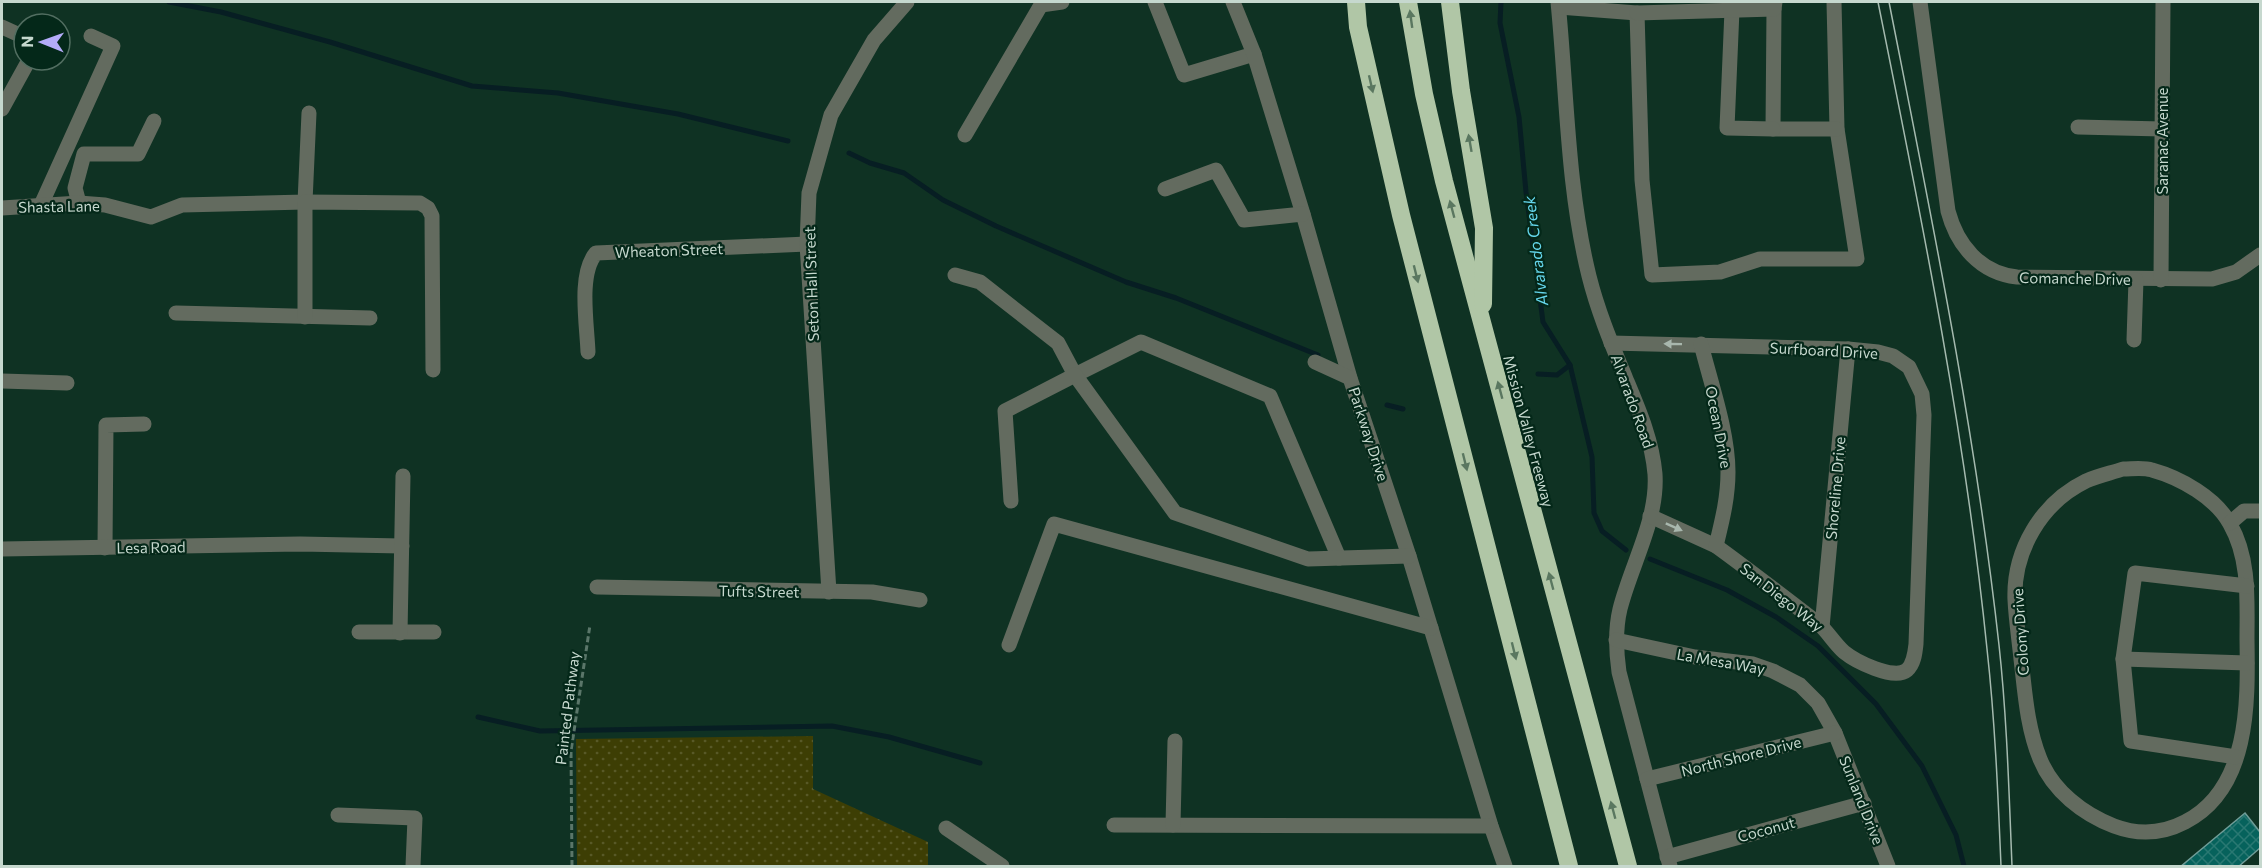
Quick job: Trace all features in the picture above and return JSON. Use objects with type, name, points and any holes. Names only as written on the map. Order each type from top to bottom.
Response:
[{"type":"highway","points":[[1354,2],[1401,215],[1569,867]]},
{"type":"highway","name":"Mission Valley Freeway","points":[[1408,2],[1424,94],[1444,181],[1628,867]]},
{"type":"highway","points":[[1450,2],[1461,92],[1484,228],[1483,327]]},
{"type":"street","name":"Seton Hall Street","points":[[829,592],[807,244],[809,193],[831,115],[874,40],[907,2]]},
{"type":"street","points":[[965,135],[1041,5],[1062,2]]},
{"type":"street","points":[[1155,2],[1184,75],[1254,54]]},
{"type":"street","name":"Parkway Drive","points":[[1233,2],[1254,54],[1350,378],[1409,556],[1505,867]]},
{"type":"street","points":[[1638,12],[1642,180],[1652,275],[1720,272],[1760,259],[1857,259],[1837,129],[1834,2]]},
{"type":"street","name":"Comanche Drive","points":[[1920,2],[1948,211],[1955,232],[1967,250],[1985,267],[2005,276],[2136,280],[2212,279],[2247,266],[2260,255]]},
{"type":"street","name":"Saranac Avenue","points":[[2161,280],[2163,2]]},
{"type":"street","points":[[1559,4],[1609,5],[1638,12],[1732,10],[1774,5],[1773,129]]},
{"type":"street","name":"Alvarado Road","points":[[1559,4],[1579,222],[1590,278],[1611,343],[1650,440],[1655,477],[1650,516],[1619,610],[1616,640],[1619,672],[1669,862]]},
{"type":"street","points":[[1732,10],[1727,128],[1837,129]]},
{"type":"street","points":[[41,205],[113,46],[91,36]]},
{"type":"street","points":[[2,109],[22,72]]},
{"type":"street","points":[[305,317],[305,202],[309,112]]},
{"type":"street","points":[[79,203],[75,188],[84,154],[138,154],[154,121]]},
{"type":"street","points":[[2078,127],[2162,129]]},
{"type":"street","points":[[1165,189],[1216,170],[1244,220],[1303,214]]},
{"type":"street","points":[[305,202],[406,202],[420,203],[428,208],[432,216],[433,370]]},
{"type":"street","name":"Shasta Lane","points":[[2,208],[79,203],[105,205],[151,217],[182,205],[305,202]]},
{"type":"street","name":"Wheaton Street","points":[[588,352],[586,281],[589,262],[597,253],[807,244]]},
{"type":"street","points":[[955,275],[980,282],[1058,343],[1075,375],[1175,513],[1308,559],[1409,556]]},
{"type":"street","points":[[2134,340],[2136,280]]},
{"type":"street","points":[[176,313],[370,318]]},
{"type":"street","points":[[1011,501],[1005,411],[1141,342],[1270,396],[1339,558]]},
{"type":"street","name":"Surfboard Drive","points":[[1611,343],[1848,349],[1878,352],[1902,360],[1914,374],[1924,405],[1916,644],[1910,667]]},
{"type":"street","name":"Ocean Drive","points":[[1701,344],[1723,432],[1728,470],[1726,507],[1716,546]]},
{"type":"street","name":"Shoreline Drive","points":[[1822,627],[1848,349]]},
{"type":"street","points":[[1315,362],[1350,378]]},
{"type":"street","points":[[2,381],[67,383]]},
{"type":"street","points":[[105,548],[106,424],[144,424]]},
{"type":"street","name":"Colony Drive","points":[[2123,469],[2151,469],[2192,487],[2210,498],[2230,523],[2242,551],[2247,586],[2247,663],[2244,728],[2229,779],[2215,799],[2192,819],[2172,828],[2135,832],[2109,824],[2081,809],[2055,784],[2045,770],[2034,745],[2027,718],[2015,599],[2018,566],[2030,536],[2049,509],[2067,493],[2088,480],[2123,469]]},
{"type":"street","points":[[400,633],[403,476]]},
{"type":"street","points":[[2230,523],[2244,511],[2260,511]]},
{"type":"street","name":"San Diego Way","points":[[1650,516],[1716,546],[1822,627],[1841,649],[1860,663],[1898,673],[1905,672],[1910,667]]},
{"type":"street","points":[[1010,645],[1054,524],[1431,628]]},
{"type":"street","name":"Lesa Road","points":[[2,549],[300,544],[402,546]]},
{"type":"street","points":[[2236,757],[2131,741],[2123,659],[2135,573],[2247,586]]},
{"type":"street","name":"Tufts Street","points":[[597,587],[872,592],[920,600]]},
{"type":"street","points":[[359,632],[434,632]]},
{"type":"street","name":"La Mesa Way","points":[[1616,640],[1695,657],[1753,664],[1773,671],[1800,685],[1811,694],[1835,733]]},
{"type":"street","points":[[2123,659],[2247,663]]},
{"type":"street","points":[[2245,699],[2260,699]]},
{"type":"street","name":"North Shore Drive","points":[[1647,779],[1835,733]]},
{"type":"street","name":"Sunland Drive","points":[[1835,733],[1888,867]]},
{"type":"street","points":[[1173,825],[1174,741]]},
{"type":"street","name":"Coconut","points":[[1669,862],[1864,803]]},
{"type":"street","points":[[338,815],[415,818],[413,867]]},
{"type":"street","points":[[1114,825],[1491,826]]},
{"type":"street","points":[[946,828],[1002,867]]},
{"type":"path","name":"Painted Pathway","points":[[572,867],[571,751],[590,626]]},
{"type":"shaded area","points":[[813,736],[813,789],[928,842],[928,866],[577,866],[576,739]]},
{"type":"building","points":[[2245,813],[2260,832],[2260,848],[2238,867],[2180,867]]},
{"type":"waterway","points":[[169,2],[221,12],[330,42],[472,86],[558,93],[678,114],[788,141]]},
{"type":"waterway","name":"Alvarado Creek","points":[[1501,2],[1500,23],[1519,117],[1543,322],[1570,365],[1592,457],[1594,513],[1602,531],[1626,550]]},
{"type":"waterway","points":[[849,153],[870,163],[904,173],[943,200],[996,226],[1126,282],[1176,298],[1318,355]]},
{"type":"waterway","points":[[1538,374],[1557,375],[1570,365]]},
{"type":"waterway","points":[[1387,405],[1403,409]]},
{"type":"waterway","name":"Alvarado Creek","points":[[1650,559],[1727,590],[1776,617],[1818,646],[1876,704],[1922,766],[1956,835],[1964,866]]},
{"type":"waterway","points":[[478,717],[540,731],[832,726],[889,737],[980,763]]},
{"type":"tram line","points":[[1878,2],[1926,243],[1967,486],[1990,676],[2001,866]]},
{"type":"tram line","points":[[1889,2],[1951,322],[1978,483],[2002,672],[2012,866]]}]
